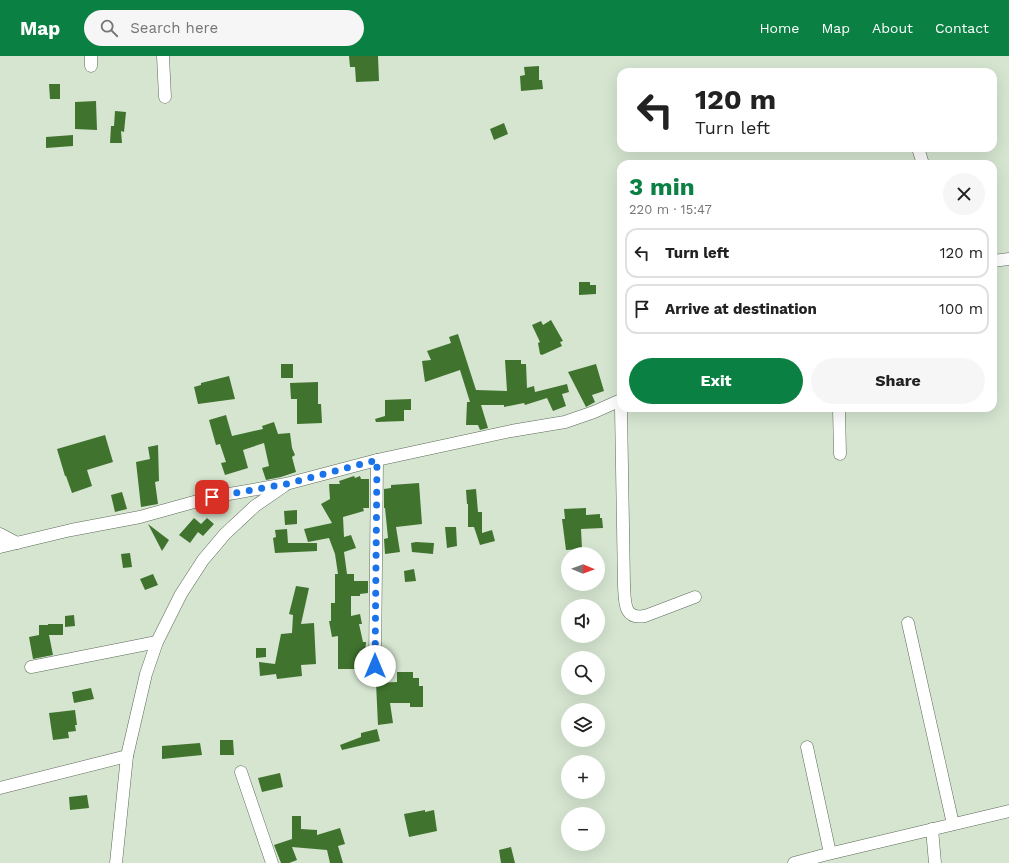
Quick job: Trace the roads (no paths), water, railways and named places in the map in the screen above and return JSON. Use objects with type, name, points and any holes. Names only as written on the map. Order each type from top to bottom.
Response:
[{"type":"street","points":[[163,56],[165,97]]},
{"type":"street","points":[[997,260],[1009,259]]},
{"type":"street","points":[[0,547],[71,530],[140,517],[212,497],[286,484],[377,460],[511,431],[565,422],[617,402]]},
{"type":"street","points":[[621,412],[624,585],[626,608],[632,615],[638,617],[645,616],[695,597]]},
{"type":"street","points":[[839,412],[840,454]]},
{"type":"street","points":[[375,666],[377,460]]},
{"type":"street","points":[[116,863],[127,756],[146,674],[157,642],[181,594],[203,560],[225,534],[255,506],[286,484]]},
{"type":"street","points":[[0,534],[17,543]]},
{"type":"street","points":[[908,624],[953,824]]},
{"type":"street","points":[[31,667],[157,642]]},
{"type":"street","points":[[807,747],[826,857]]},
{"type":"street","points":[[0,788],[127,756]]},
{"type":"street","points":[[241,772],[272,863]]},
{"type":"street","points":[[794,863],[826,857],[932,829],[1009,811]]},
{"type":"street","points":[[932,829],[935,863]]}]
